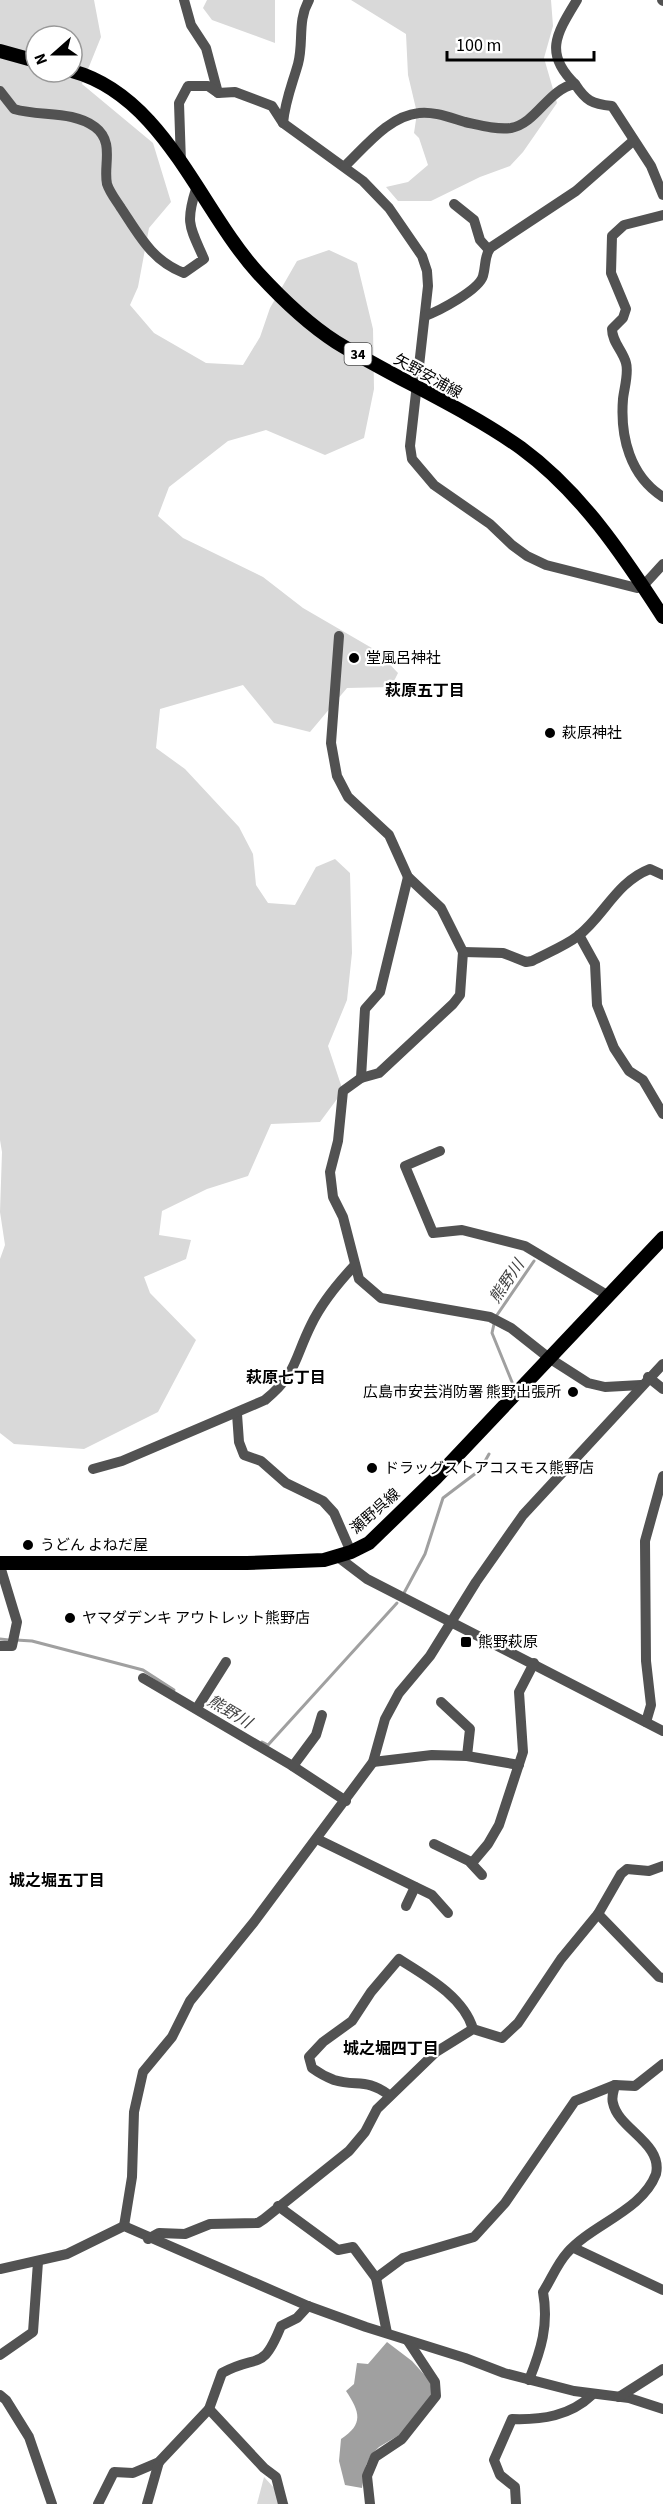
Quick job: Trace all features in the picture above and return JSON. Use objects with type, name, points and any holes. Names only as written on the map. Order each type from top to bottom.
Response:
[{"type":"main road","points":[[0,51],[24,58]]},
{"type":"main road","name":"矢野安浦線","points":[[84,74],[132,105],[149,120],[181,163],[230,240],[290,306],[334,341],[511,442],[548,470],[588,510],[663,616]]},
{"type":"main road","name":"瀬野呉線","points":[[0,1565],[247,1563],[344,1555],[369,1543],[436,1478],[663,1238]]},
{"type":"street","points":[[184,0],[191,25],[206,48],[218,93]]},
{"type":"street","points":[[283,123],[285,100],[298,62],[302,12],[309,0]]},
{"type":"street","points":[[577,0],[556,38],[557,62],[584,98],[593,105],[612,106],[651,166],[663,195]]},
{"type":"street","points":[[345,166],[393,121],[404,117],[420,112],[489,127],[511,128],[520,124],[560,88],[575,84]]},
{"type":"street","points":[[181,163],[179,103],[188,86],[208,86],[218,93],[235,92],[272,106],[283,123],[345,166],[389,208],[422,256],[427,271],[428,286],[418,389],[410,446],[412,459],[434,485],[490,524],[527,556],[546,565],[628,587],[643,586],[663,564]]},
{"type":"street","points":[[0,91],[14,109],[76,118],[94,126],[100,133],[109,154],[107,183],[113,197],[146,247],[171,268],[184,273],[204,260],[190,226],[188,214],[196,189]]},
{"type":"street","points":[[425,316],[440,310],[480,283],[489,250],[576,191],[633,141]]},
{"type":"street","points":[[454,204],[474,220],[480,240],[489,250]]},
{"type":"street","points":[[663,215],[624,225],[612,236],[611,273],[626,309],[623,318],[612,329],[612,335],[627,364],[624,430],[631,460],[642,479],[663,497]]},
{"type":"street","points":[[339,636],[331,743],[337,776],[348,797],[389,835],[408,877],[441,908],[463,952],[460,995],[453,1004],[379,1073],[361,1078],[343,1091],[338,1141],[330,1172],[333,1197],[343,1217],[359,1279],[381,1298],[490,1317],[511,1328],[549,1358],[588,1383],[605,1387],[645,1381],[663,1389]]},
{"type":"street","points":[[463,952],[503,952],[526,962],[532,961],[579,935],[615,893],[641,873],[650,869],[663,875]]},
{"type":"street","points":[[361,1078],[365,1009],[380,992],[408,877]]},
{"type":"street","points":[[579,935],[595,964],[597,1005],[614,1048],[629,1071],[643,1080],[663,1114]]},
{"type":"street","points":[[440,1151],[405,1166],[433,1233],[462,1230],[525,1246],[607,1295]]},
{"type":"street","points":[[93,1470],[122,1461],[210,1421],[237,1414],[265,1400],[285,1383],[311,1324],[334,1287],[356,1265]]},
{"type":"street","points":[[124,2226],[132,2177],[134,2112],[143,2072],[172,2037],[190,2001],[254,1923],[373,1762],[385,1719],[399,1693],[430,1656],[451,1620],[523,1515],[663,1364]]},
{"type":"street","points":[[237,1414],[239,1442],[244,1455],[261,1461],[286,1483],[323,1501],[334,1513],[344,1555],[368,1579],[663,1731]]},
{"type":"street","points":[[646,1722],[651,1705],[646,1661],[645,1540],[660,1496],[663,1476]]},
{"type":"street","points":[[0,1565],[16,1622],[12,1646],[0,1646]]},
{"type":"street","points":[[197,1708],[226,1662]]},
{"type":"street","points":[[472,1863],[488,1844],[499,1825],[524,1752],[519,1692],[534,1664]]},
{"type":"street","points":[[143,1678],[293,1766],[346,1801]]},
{"type":"street","points":[[441,1702],[470,1729],[467,1756]]},
{"type":"street","points":[[293,1766],[316,1735],[322,1715]]},
{"type":"street","points":[[373,1762],[432,1755],[467,1756],[519,1765]]},
{"type":"street","points":[[317,1839],[432,1895],[448,1913]]},
{"type":"street","points":[[434,1844],[450,1849],[472,1863],[482,1875]]},
{"type":"street","points":[[148,2239],[159,2233],[185,2234],[210,2224],[258,2223],[349,2151],[389,2096],[436,2052],[473,2029],[498,2037],[507,2035],[525,2015],[561,1959],[598,1914],[621,1874],[627,1869],[649,1871],[663,1866]]},
{"type":"street","points":[[406,1906],[415,1887]]},
{"type":"street","points":[[598,1914],[659,1977],[663,1978]]},
{"type":"street","points":[[389,2096],[365,2083],[345,2082],[325,2076],[312,2068],[309,2057],[323,2042],[352,2021],[371,1992],[399,1959],[458,2002],[470,2019],[473,2029]]},
{"type":"street","points":[[376,2278],[403,2258],[474,2237],[505,2203],[575,2102],[615,2085],[635,2086],[663,2064]]},
{"type":"street","points":[[530,2380],[545,2334],[547,2315],[543,2292],[567,2252],[645,2192],[656,2174],[658,2164],[654,2152],[615,2110],[612,2101],[615,2085]]},
{"type":"street","points":[[279,2206],[338,2250],[353,2247],[376,2278],[387,2333]]},
{"type":"street","points":[[124,2226],[148,2239],[308,2306],[408,2341],[530,2380],[592,2394],[619,2397],[663,2409]]},
{"type":"street","points":[[0,2270],[67,2254],[124,2226]]},
{"type":"street","points":[[574,2248],[663,2290]]},
{"type":"street","points":[[0,2355],[33,2332],[38,2262]]},
{"type":"street","points":[[98,2504],[114,2472],[133,2473],[159,2462],[209,2409],[222,2373],[262,2359],[271,2349],[281,2326],[297,2318],[308,2306]]},
{"type":"street","points":[[370,2504],[367,2476],[375,2457],[402,2439],[436,2396],[435,2382],[408,2341]]},
{"type":"street","points":[[619,2397],[663,2369]]},
{"type":"street","points":[[516,2504],[515,2487],[500,2475],[494,2460],[512,2419],[551,2417],[583,2404],[592,2394]]},
{"type":"street","points":[[0,2395],[6,2400],[29,2437],[52,2504]]},
{"type":"street","points":[[209,2409],[264,2468],[276,2477],[283,2504]]},
{"type":"street","points":[[147,2504],[159,2462]]},
{"type":"shaded area","points":[[0,0],[94,0],[101,37],[84,79],[84,24],[24,24],[24,84],[82,84],[153,143],[171,202],[149,228],[138,287],[130,305],[154,333],[206,363],[243,365],[260,337],[270,308],[297,261],[329,250],[357,263],[373,329],[374,389],[364,438],[325,455],[266,430],[228,441],[169,487],[158,516],[183,538],[263,577],[303,608],[377,651],[398,673],[391,687],[347,688],[310,732],[274,723],[243,685],[160,709],[156,748],[185,769],[239,827],[253,854],[256,885],[268,903],[295,905],[316,867],[335,859],[350,873],[352,953],[347,1000],[328,1046],[343,1091],[320,1122],[271,1124],[248,1176],[207,1189],[162,1211],[159,1235],[191,1240],[186,1259],[144,1277],[150,1293],[196,1340],[158,1412],[84,1449],[14,1444],[0,1433],[0,1259],[5,1245],[0,1212],[2,1152],[0,1140]]},
{"type":"shaded area","points":[[207,0],[275,0],[275,43],[212,20],[203,8]]},
{"type":"shaded area","points":[[351,0],[551,0],[553,26],[544,58],[557,103],[523,152],[510,166],[480,177],[431,201],[398,201],[386,187],[408,182],[428,165],[419,138],[414,133],[417,113],[408,75],[406,34]]},
{"type":"shaded area","points":[[387,2342],[412,2361],[430,2381],[432,2391],[430,2399],[401,2434],[379,2447],[371,2455],[366,2465],[362,2488],[345,2485],[339,2461],[341,2439],[353,2428],[357,2417],[357,2411],[346,2391],[354,2384],[357,2363],[368,2364]]},
{"type":"shaded area","points":[[264,2477],[289,2504],[257,2504]]},
{"type":"waterway","name":"熊野川","points":[[497,1315],[534,1261]]},
{"type":"waterway","name":"熊野川","points":[[494,1324],[492,1333],[512,1382]]},
{"type":"waterway","name":"熊野川","points":[[404,1593],[425,1554],[443,1498],[480,1470],[489,1454]]},
{"type":"waterway","name":"熊野川","points":[[262,1742],[268,1745],[397,1603]]},
{"type":"waterway","name":"熊野川","points":[[0,1639],[9,1640]]},
{"type":"waterway","name":"熊野川","points":[[16,1640],[32,1641],[143,1670],[174,1690]]},
{"type":"place","name":"堂風呂神社","points":[[354,658]]},
{"type":"place","name":"萩原神社","points":[[550,733]]},
{"type":"place","name":"広島市安芸消防署 熊野出張所","points":[[573,1392]]},
{"type":"place","name":"ドラッグストアコスモス熊野店","points":[[372,1468]]},
{"type":"place","name":"うどん よねだ屋","points":[[28,1545]]},
{"type":"place","name":"ヤマダデンキ アウトレット熊野店","points":[[70,1618]]},
{"type":"place","name":"熊野萩原","points":[[466,1642]]},
{"type":"district","name":"萩原五丁目","points":[[425,690]]},
{"type":"district","name":"萩原七丁目","points":[[286,1377]]},
{"type":"district","name":"城之堀五丁目","points":[[57,1880]]},
{"type":"district","name":"城之堀四丁目","points":[[391,2048]]}]
